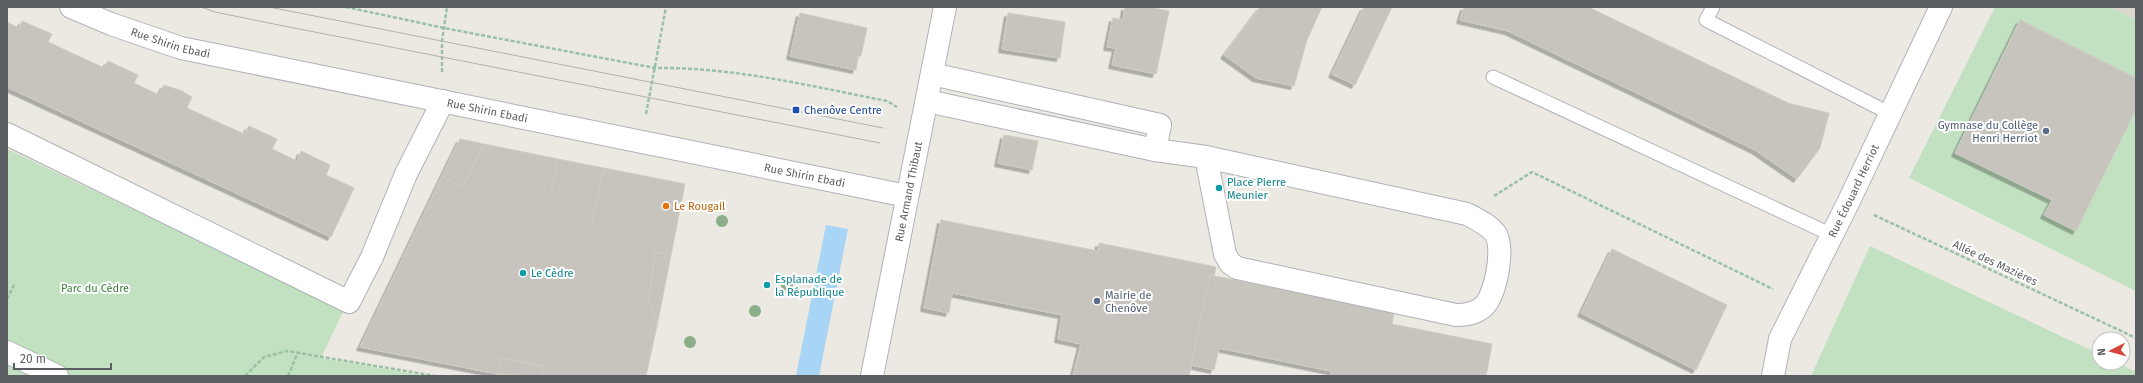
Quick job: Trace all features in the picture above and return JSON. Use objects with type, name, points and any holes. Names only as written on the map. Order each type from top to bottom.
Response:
[{"type":"street","name":"Rue Shirin Ebadi","points":[[72,7],[111,24],[181,48],[908,196]]},
{"type":"street","name":"Rue Armand Thibaut","points":[[872,376],[945,7]]},
{"type":"street","name":"Rue Édouard Herriot","points":[[1773,376],[1780,339],[1848,203],[1942,7]]},
{"type":"street","points":[[932,74],[1160,125],[1156,150]]},
{"type":"street","points":[[927,101],[1156,150],[1206,158],[1467,214],[1487,225],[1495,234],[1500,257],[1490,300],[1476,311],[1466,315],[1456,315],[1238,268],[1230,262],[1224,254],[1206,158]]},
{"type":"street","points":[[7,134],[349,302],[372,256],[406,174],[443,102]]},
{"type":"street","points":[[7,352],[57,376]]},
{"type":"lane","points":[[1713,7],[1706,20],[1891,114]]},
{"type":"lane","points":[[1492,77],[1832,235]]},
{"type":"path","points":[[346,7],[444,28],[655,68],[687,68],[766,77],[886,101],[922,123]]},
{"type":"path","points":[[442,80],[441,56],[447,7]]},
{"type":"path","points":[[640,142],[666,7]]},
{"type":"path","points":[[1467,214],[1532,172],[1798,301]]},
{"type":"path","name":"Allée des Mazières","points":[[1848,203],[2136,338]]},
{"type":"path","points":[[7,299],[14,285]]},
{"type":"path","points":[[245,376],[264,357],[288,351],[434,376]]},
{"type":"path","points":[[288,376],[298,352]]},
{"type":"shaded area","points":[[2109,7],[2136,7],[2136,20]]},
{"type":"green space","points":[[1995,7],[2109,7],[2136,20],[2136,291],[1909,178]]},
{"type":"green space","name":"Parc du Cèdre","points":[[7,149],[344,310],[321,358],[425,376],[7,376]]},
{"type":"green space","points":[[1870,246],[2091,350],[2091,371],[2131,371],[2131,370],[2136,372],[2136,376],[1811,376]]},
{"type":"water","points":[[826,225],[848,229],[819,376],[796,376]]},
{"type":"building","points":[[1125,7],[1148,7],[1169,11],[1156,74],[1112,65],[1116,48],[1107,47],[1113,18],[1123,20]]},
{"type":"building","points":[[1260,7],[1322,7],[1307,40],[1294,86],[1256,78],[1224,55]]},
{"type":"building","points":[[1364,7],[1392,7],[1355,85],[1332,74]]},
{"type":"building","points":[[1464,7],[1588,7],[1788,103],[1829,113],[1820,148],[1797,179],[1755,150],[1508,31],[1460,20]]},
{"type":"building","points":[[800,13],[867,28],[861,56],[858,56],[856,70],[790,56]]},
{"type":"building","points":[[1008,13],[1065,22],[1060,58],[1002,49]]},
{"type":"building","name":"Gymnase du Collège Henri Herriot","points":[[2020,20],[2136,78],[2136,109],[2076,231],[2044,215],[2052,200],[1955,153]]},
{"type":"building","points":[[22,21],[52,34],[48,42],[104,68],[108,61],[138,75],[134,83],[159,95],[164,85],[182,91],[192,97],[187,108],[244,134],[249,126],[277,139],[272,149],[297,161],[301,151],[330,165],[326,175],[354,188],[331,237],[7,87],[7,22],[19,28]]},
{"type":"building","points":[[1004,135],[1038,141],[1032,170],[998,163]]},
{"type":"building","points":[[460,139],[484,144],[463,187],[442,176]]},
{"type":"building","name":"Le Cèdre","points":[[484,144],[558,159],[551,193],[579,209],[592,222],[604,168],[685,184],[671,255],[655,252],[649,301],[657,326],[646,376],[541,376],[543,366],[500,358],[498,374],[360,347],[442,176],[463,187]]},
{"type":"building","points":[[558,159],[604,168],[592,222],[579,209],[551,193]]},
{"type":"building","name":"Mairie de Chenôve","points":[[941,220],[1098,251],[1099,243],[1216,267],[1214,276],[1210,275],[1189,376],[1073,376],[1081,344],[1058,339],[1062,315],[952,293],[949,313],[924,308]]},
{"type":"building","points":[[1612,249],[1727,305],[1696,370],[1581,313]]},
{"type":"building","points":[[655,252],[671,255],[657,326],[649,301]]},
{"type":"building","points":[[1210,275],[1394,312],[1392,324],[1492,344],[1486,376],[1330,376],[1331,371],[1219,348],[1214,370],[1191,365]]},
{"type":"building","points":[[500,358],[543,366],[541,376],[498,374]]},
{"type":"tram line","points":[[201,7],[215,12],[284,26],[880,143]]},
{"type":"tram line","points":[[269,7],[883,128]]},
{"type":"place","name":"Chenôve Centre","points":[[796,110]]},
{"type":"place","name":"Gymnase du Collège Henri Herriot","points":[[2046,131]]},
{"type":"place","name":"Place Pierre Meunier","points":[[1219,188]]},
{"type":"place","name":"Le Rougail","points":[[666,206]]},
{"type":"place","name":"Le Cèdre","points":[[523,273]]},
{"type":"place","name":"Esplanade de la République","points":[[767,285]]},
{"type":"place","name":"Mairie de Chenôve","points":[[1097,301]]}]
